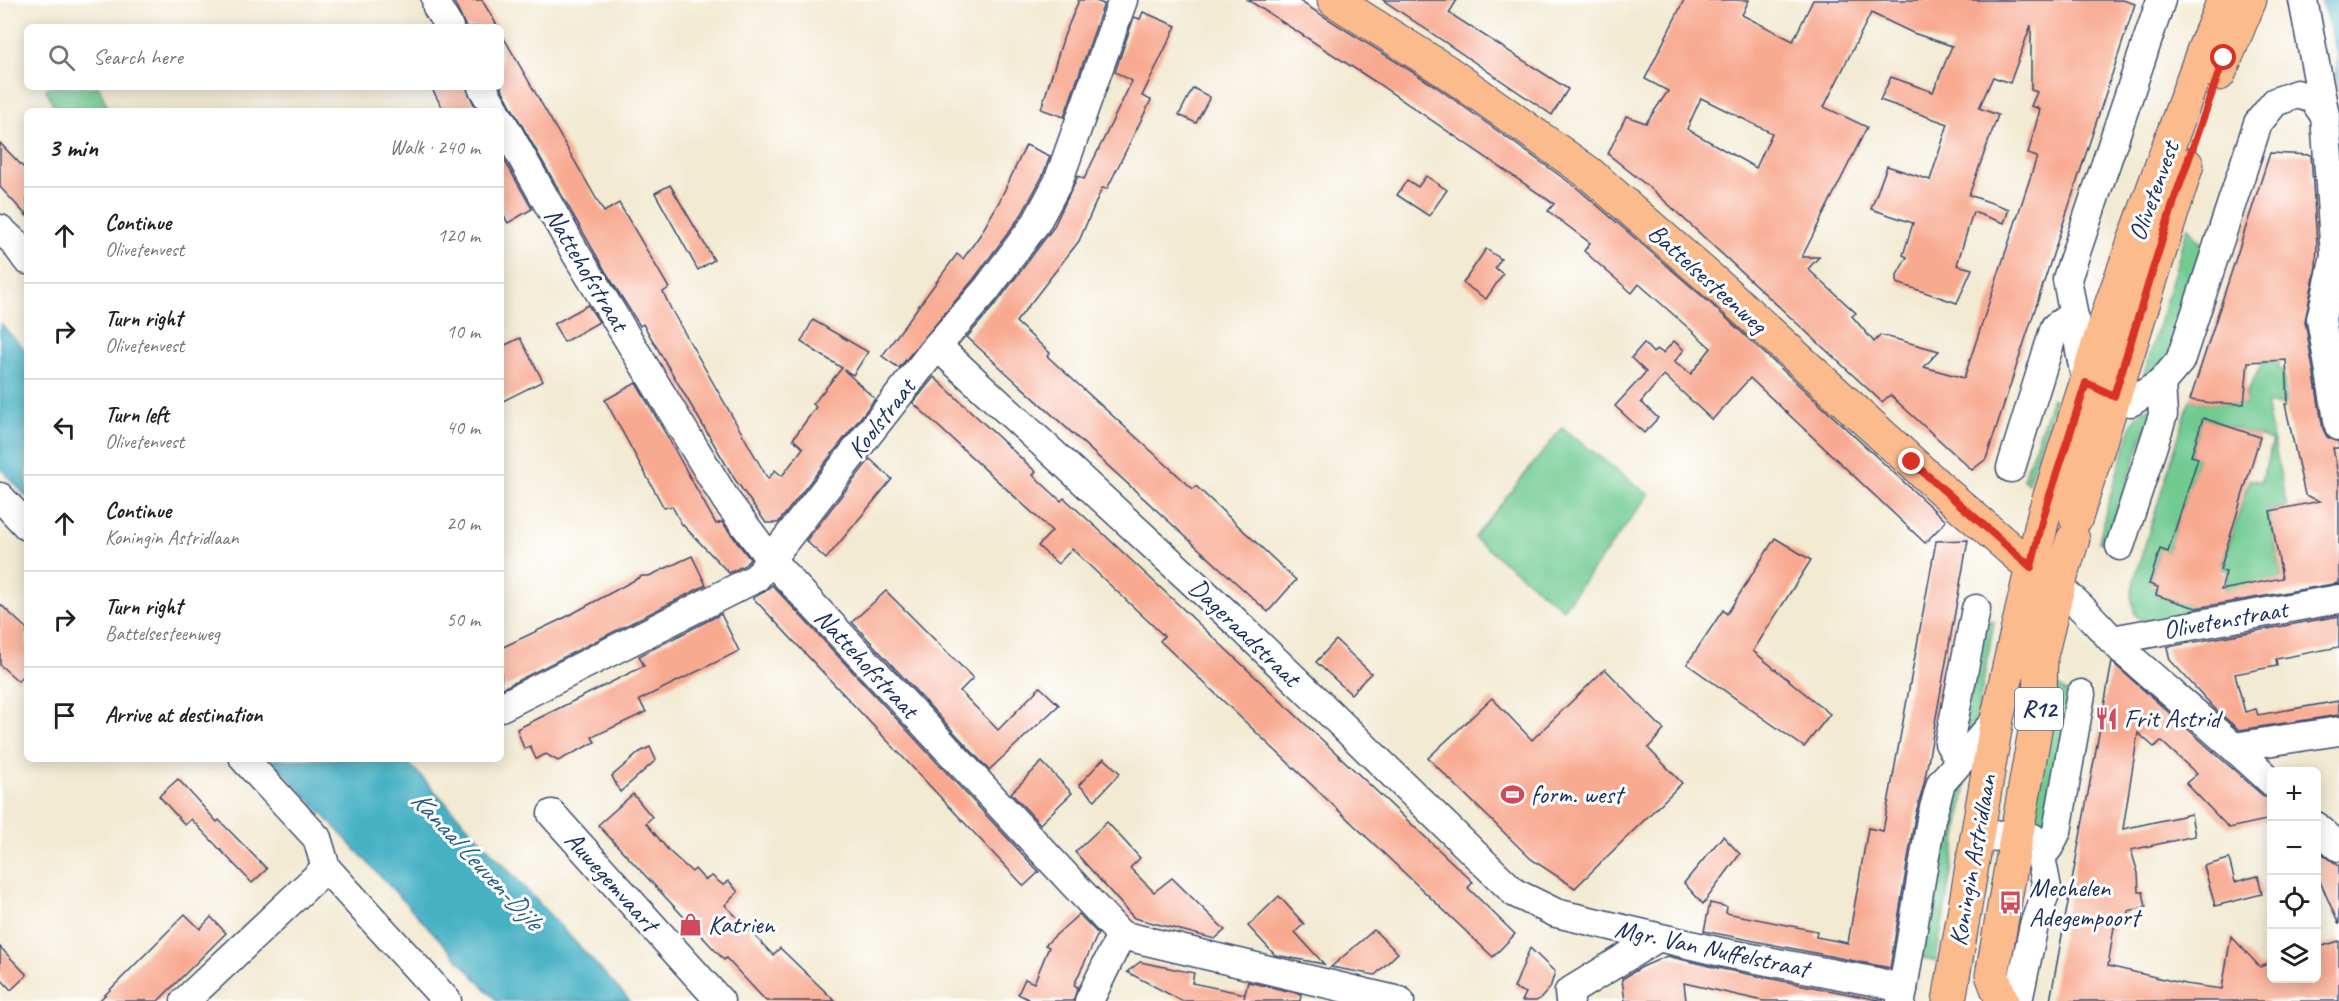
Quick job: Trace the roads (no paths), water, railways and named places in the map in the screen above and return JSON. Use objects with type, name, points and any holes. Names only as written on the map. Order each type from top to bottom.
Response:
[{"type":"main road","name":"Battelsesteenweg","points":[[1334,0],[1446,71],[1589,173],[1722,289],[2031,567],[2058,587]]},
{"type":"main road","name":"Olivetenvest","points":[[2075,529],[2100,389],[2112,302],[2203,51],[2224,0]]},
{"type":"main road","name":"Olivetenvest","points":[[2044,514],[2100,389],[2174,201],[2224,58],[2250,0]]},
{"type":"main road","name":"Koningin Astridlaan","points":[[1949,1001],[1997,719],[2044,514]]},
{"type":"main road","name":"Koningin Astridlaan","points":[[2002,1001],[1992,975],[2040,702],[2041,656],[2075,529]]},
{"type":"street","points":[[436,0],[437,7],[447,24]]},
{"type":"street","name":"Koolstraat","points":[[504,705],[756,578],[937,346],[986,290],[1036,223],[1058,182],[1123,0]]},
{"type":"street","name":"Olivetenvest","points":[[2100,389],[2073,315],[2067,279],[2161,0]]},
{"type":"street","points":[[2303,0],[2325,116],[2337,260],[2321,319],[2339,426]]},
{"type":"street","points":[[484,90],[494,108]]},
{"type":"street","points":[[2100,389],[2131,402],[2161,383],[2180,362],[2258,123],[2275,102],[2297,94],[2313,99],[2325,116]]},
{"type":"street","name":"Nattehofstraat","points":[[504,125],[575,252],[726,500],[770,559],[1121,935]]},
{"type":"street","points":[[0,229],[24,256]]},
{"type":"street","points":[[2011,468],[2055,327],[2073,315]]},
{"type":"street","name":"Dageraadstraat","points":[[937,346],[1237,623],[1515,893],[1556,913]]},
{"type":"street","points":[[2120,546],[2163,415],[2161,383]]},
{"type":"street","points":[[0,497],[24,523]]},
{"type":"street","points":[[2058,587],[2088,612],[2112,640],[2267,778]]},
{"type":"street","name":"Olivetenstraat","points":[[2112,640],[2339,599]]},
{"type":"street","name":"Koningin Astridlaan","points":[[1960,761],[1949,743],[1976,609]]},
{"type":"street","points":[[2041,857],[2057,831],[2081,694]]},
{"type":"street","name":"Koningin Astridlaan","points":[[1902,995],[1931,819],[1941,783],[1997,719]]},
{"type":"street","points":[[2234,747],[2339,731]]},
{"type":"street","points":[[247,762],[317,838],[326,868],[447,1001]]},
{"type":"street","name":"Auwegemvaart","points":[[552,814],[720,1001]]},
{"type":"street","points":[[1975,841],[2019,831]]},
{"type":"street","name":"Koningin Astridlaan","points":[[2018,1001],[2034,925],[2047,888],[2041,857],[2032,838],[2019,831]]},
{"type":"street","points":[[2321,831],[2339,847]]},
{"type":"street","points":[[185,1001],[326,868]]},
{"type":"street","name":"Mgr. Van Nuffelstraat","points":[[1556,913],[1657,938],[1877,982],[1902,995]]},
{"type":"street","points":[[1089,1001],[1121,935],[1400,1001]]},
{"type":"street","points":[[1570,1001],[1569,992],[1657,938]]},
{"type":"water","points":[[2321,0],[2339,0],[2339,93],[2338,55]]},
{"type":"water","points":[[0,323],[24,349],[24,494],[0,468]]},
{"type":"water","name":"Kanaal Leuven-Dijle","points":[[274,762],[408,762],[630,1001],[497,1001]]},
{"type":"place","name":"Frit Astrid","points":[[2106,718]]},
{"type":"place","name":"form. west","points":[[1513,794]]},
{"type":"place","name":"Mechelen Adegempoort","points":[[2011,902]]},
{"type":"place","name":"Katrien","points":[[690,924]]}]
